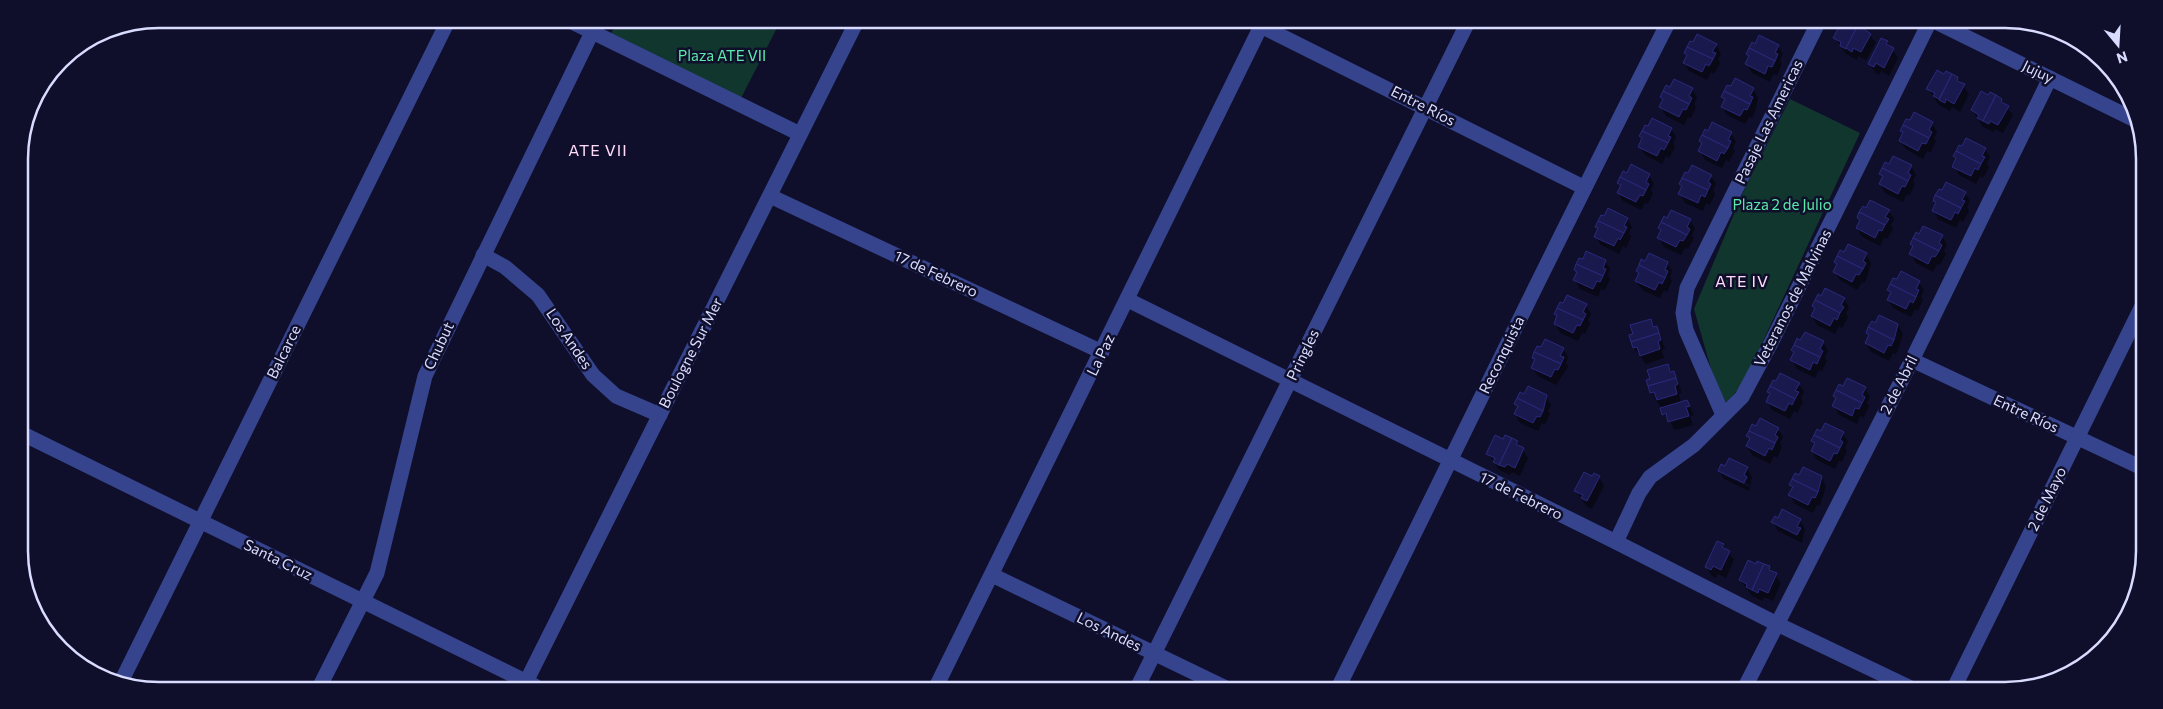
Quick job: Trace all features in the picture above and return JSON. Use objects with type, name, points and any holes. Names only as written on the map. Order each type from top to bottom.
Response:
[{"type":"street","name":"Balcarce","points":[[124,677],[445,28]]},
{"type":"street","name":"Chubut","points":[[322,682],[377,573],[425,376],[594,28]]},
{"type":"street","points":[[599,28],[800,134]]},
{"type":"street","name":"Boulogne Sur Mer","points":[[531,682],[660,415],[853,28]]},
{"type":"street","name":"La Paz","points":[[939,682],[1128,300],[1260,28]]},
{"type":"street","name":"Entre Ríos","points":[[1270,28],[1583,187]]},
{"type":"street","name":"Pringles","points":[[1140,681],[1465,28]]},
{"type":"street","name":"Reconquista","points":[[1341,681],[1451,462],[1583,187],[1665,28]]},
{"type":"street","name":"Pasaje Las Americas","points":[[1723,415],[1686,330],[1683,313],[1687,288],[1816,28]]},
{"type":"street","name":"Veteranos de Malvinas","points":[[1616,542],[1639,493],[1650,477],[1694,446],[1742,397],[1927,28]]},
{"type":"street","name":"Jujuy","points":[[1948,28],[2129,117]]},
{"type":"street","name":"2 de Abril","points":[[1748,681],[1912,360],[2050,78]]},
{"type":"street","name":"17 de Febrero","points":[[770,196],[1102,352]]},
{"type":"street","name":"Los Andes","points":[[483,255],[505,267],[538,295],[593,375],[616,396],[660,415]]},
{"type":"street","name":"17 de Febrero","points":[[1128,300],[1777,624],[1896,681]]},
{"type":"street","name":"2 de Mayo","points":[[1958,681],[2136,318]]},
{"type":"street","name":"Entre Ríos","points":[[1912,360],[2136,465]]},
{"type":"street","name":"Santa Cruz","points":[[28,435],[523,682]]},
{"type":"street","name":"Los Andes","points":[[992,575],[1212,681]]},
{"type":"green space","name":"Plaza ATE VII","points":[[614,28],[777,28],[738,104],[608,39]]},
{"type":"green space","name":"Plaza 2 de Julio","points":[[1790,99],[1860,133],[1743,384],[1726,403],[1713,376],[1694,309],[1745,188]]},
{"type":"building","points":[[1838,28],[1856,28],[1846,49],[1840,46],[1841,42],[1833,38]]},
{"type":"building","points":[[1856,28],[1864,28],[1871,34],[1861,52],[1853,48],[1852,52],[1846,48]]},
{"type":"building","points":[[1697,34],[1717,44],[1712,52],[1716,53],[1713,59],[1687,47],[1690,41],[1693,42]]},
{"type":"building","points":[[1759,35],[1779,45],[1775,53],[1778,54],[1775,61],[1749,48],[1752,42],[1755,44]]},
{"type":"building","points":[[1881,38],[1888,41],[1886,44],[1894,48],[1884,68],[1876,63],[1874,67],[1868,64]]},
{"type":"building","points":[[1687,47],[1713,59],[1709,66],[1706,64],[1702,72],[1683,63],[1687,55],[1684,53]]},
{"type":"building","points":[[1749,48],[1775,61],[1772,67],[1768,66],[1765,74],[1745,64],[1749,56],[1746,54]]},
{"type":"building","points":[[1937,70],[1944,74],[1946,71],[1952,74],[1939,99],[1933,96],[1935,93],[1926,89]]},
{"type":"building","points":[[1952,74],[1958,77],[1957,81],[1965,84],[1954,104],[1946,99],[1945,103],[1939,100]]},
{"type":"building","points":[[1735,78],[1754,88],[1750,96],[1753,97],[1750,104],[1724,91],[1727,85],[1731,86]]},
{"type":"building","points":[[1674,79],[1693,88],[1689,96],[1692,98],[1689,104],[1663,91],[1666,85],[1670,87]]},
{"type":"building","points":[[1663,91],[1689,104],[1686,110],[1683,109],[1679,117],[1659,107],[1663,99],[1660,97]]},
{"type":"building","points":[[1724,91],[1750,104],[1747,110],[1744,109],[1740,116],[1721,107],[1725,99],[1721,97]]},
{"type":"building","points":[[1981,91],[1988,95],[1990,92],[1996,95],[1983,121],[1977,118],[1979,115],[1971,110]]},
{"type":"building","points":[[1996,95],[2002,99],[2001,102],[2009,106],[1998,125],[1990,121],[1989,124],[1983,121]]},
{"type":"building","points":[[1914,112],[1933,122],[1929,130],[1932,132],[1929,138],[1903,125],[1906,119],[1910,120]]},
{"type":"building","points":[[1652,118],[1672,128],[1668,136],[1671,137],[1668,143],[1642,131],[1645,125],[1648,126]]},
{"type":"building","points":[[1712,122],[1732,132],[1728,140],[1731,141],[1728,148],[1702,135],[1705,129],[1708,131]]},
{"type":"building","points":[[1903,125],[1929,138],[1926,144],[1922,143],[1918,151],[1899,141],[1903,132],[1900,131]]},
{"type":"building","points":[[1642,131],[1668,143],[1664,150],[1661,148],[1657,156],[1638,147],[1642,138],[1639,136]]},
{"type":"building","points":[[1702,135],[1728,148],[1724,154],[1721,152],[1717,161],[1698,151],[1702,143],[1699,141]]},
{"type":"building","points":[[1966,138],[1986,148],[1982,156],[1985,157],[1981,164],[1956,151],[1959,145],[1962,146]]},
{"type":"building","points":[[1956,151],[1981,164],[1978,170],[1975,168],[1971,176],[1952,167],[1956,158],[1953,156]]},
{"type":"building","points":[[1893,156],[1912,165],[1908,173],[1911,175],[1908,181],[1882,168],[1885,162],[1889,164]]},
{"type":"building","points":[[1631,164],[1650,174],[1646,182],[1649,184],[1646,190],[1620,177],[1623,171],[1627,173]]},
{"type":"building","points":[[1692,165],[1712,175],[1708,182],[1711,184],[1708,190],[1682,178],[1685,172],[1688,173]]},
{"type":"building","points":[[1882,168],[1908,181],[1905,187],[1902,186],[1898,194],[1879,184],[1883,176],[1879,174]]},
{"type":"building","points":[[1620,177],[1646,190],[1643,196],[1640,195],[1636,202],[1617,193],[1621,185],[1617,183]]},
{"type":"building","points":[[1682,178],[1708,190],[1705,197],[1701,195],[1698,203],[1678,194],[1682,186],[1679,184]]},
{"type":"building","points":[[1946,182],[1966,192],[1962,200],[1965,201],[1961,208],[1935,195],[1939,189],[1942,190]]},
{"type":"building","points":[[1935,195],[1961,208],[1958,214],[1955,212],[1951,220],[1932,211],[1936,202],[1933,201]]},
{"type":"building","points":[[1870,200],[1890,210],[1885,217],[1889,219],[1885,225],[1859,212],[1863,206],[1866,208]]},
{"type":"building","points":[[1608,208],[1628,218],[1624,226],[1627,227],[1624,233],[1598,221],[1601,215],[1604,216]]},
{"type":"building","points":[[1671,210],[1691,219],[1687,227],[1690,229],[1687,235],[1661,222],[1664,216],[1667,218]]},
{"type":"building","points":[[1859,212],[1885,225],[1882,231],[1879,230],[1875,238],[1856,228],[1860,220],[1857,218]]},
{"type":"building","points":[[1598,221],[1624,233],[1620,240],[1618,238],[1614,246],[1594,237],[1598,228],[1595,227]]},
{"type":"building","points":[[1661,222],[1687,235],[1683,241],[1680,240],[1676,247],[1657,238],[1661,230],[1658,228]]},
{"type":"building","points":[[1923,226],[1943,235],[1939,243],[1942,245],[1939,251],[1913,238],[1916,232],[1919,234]]},
{"type":"building","points":[[1913,238],[1939,251],[1935,257],[1932,256],[1928,264],[1909,254],[1913,246],[1910,244]]},
{"type":"building","points":[[1848,244],[1867,253],[1863,261],[1866,263],[1863,269],[1837,256],[1840,250],[1844,252]]},
{"type":"building","points":[[1586,251],[1606,260],[1603,268],[1606,269],[1603,276],[1576,264],[1579,258],[1583,259]]},
{"type":"building","points":[[1649,253],[1668,262],[1665,270],[1668,271],[1665,278],[1639,265],[1641,259],[1645,261]]},
{"type":"building","points":[[1837,256],[1863,269],[1859,275],[1856,274],[1852,282],[1833,272],[1837,264],[1834,262]]},
{"type":"building","points":[[1576,264],[1603,276],[1600,282],[1597,281],[1593,289],[1573,280],[1577,272],[1574,270]]},
{"type":"building","points":[[1639,265],[1665,278],[1662,284],[1659,282],[1655,290],[1635,281],[1639,273],[1636,271]]},
{"type":"building","points":[[1901,271],[1920,281],[1916,289],[1919,290],[1916,297],[1890,284],[1893,278],[1897,279]]},
{"type":"building","points":[[1890,284],[1916,297],[1913,303],[1910,301],[1906,309],[1887,300],[1891,292],[1887,290]]},
{"type":"building","points":[[1825,288],[1845,298],[1841,305],[1844,307],[1840,313],[1815,300],[1818,294],[1821,296]]},
{"type":"building","points":[[1567,295],[1587,304],[1583,312],[1586,314],[1583,320],[1557,308],[1560,302],[1563,303]]},
{"type":"building","points":[[1815,300],[1840,313],[1837,320],[1834,318],[1830,326],[1811,316],[1815,308],[1812,306]]},
{"type":"building","points":[[1557,308],[1583,320],[1580,326],[1577,325],[1573,333],[1554,324],[1557,315],[1554,314]]},
{"type":"building","points":[[1879,315],[1898,324],[1894,340],[1868,327],[1872,321],[1875,323]]},
{"type":"building","points":[[1651,319],[1653,327],[1657,326],[1659,333],[1631,342],[1629,335],[1633,334],[1630,325]]},
{"type":"building","points":[[1868,327],[1894,340],[1891,346],[1888,345],[1884,353],[1865,343],[1869,335],[1866,333]]},
{"type":"building","points":[[1805,332],[1824,341],[1820,349],[1823,351],[1820,357],[1794,345],[1797,338],[1800,340]]},
{"type":"building","points":[[1659,333],[1661,340],[1658,341],[1660,349],[1640,356],[1637,347],[1633,348],[1631,342]]},
{"type":"building","points":[[1545,339],[1564,348],[1560,356],[1564,357],[1561,364],[1534,352],[1537,346],[1541,347]]},
{"type":"building","points":[[1794,345],[1820,357],[1817,364],[1813,362],[1810,370],[1790,360],[1794,352],[1791,350]]},
{"type":"building","points":[[1534,352],[1561,364],[1558,370],[1555,369],[1551,377],[1531,368],[1535,359],[1532,358]]},
{"type":"building","points":[[1668,364],[1670,372],[1674,371],[1676,378],[1648,386],[1646,380],[1650,379],[1647,370]]},
{"type":"building","points":[[1780,373],[1800,383],[1795,391],[1799,392],[1795,399],[1770,386],[1773,380],[1776,381]]},
{"type":"building","points":[[1676,378],[1678,384],[1675,386],[1677,394],[1657,400],[1654,392],[1650,393],[1648,386]]},
{"type":"building","points":[[1847,378],[1866,387],[1862,395],[1865,397],[1862,403],[1836,390],[1839,384],[1843,386]]},
{"type":"building","points":[[1528,386],[1547,395],[1543,411],[1517,398],[1520,392],[1524,394]]},
{"type":"building","points":[[1770,386],[1795,399],[1792,405],[1789,403],[1785,411],[1766,402],[1770,393],[1767,392]]},
{"type":"building","points":[[1836,390],[1862,403],[1859,409],[1855,408],[1852,416],[1832,406],[1836,398],[1833,396]]},
{"type":"building","points":[[1517,398],[1543,411],[1540,417],[1537,416],[1533,423],[1514,414],[1518,406],[1514,404]]},
{"type":"building","points":[[1687,400],[1690,406],[1686,407],[1689,416],[1668,422],[1666,413],[1662,415],[1660,408]]},
{"type":"building","points":[[1760,418],[1779,428],[1775,435],[1778,437],[1775,443],[1749,431],[1752,424],[1756,426]]},
{"type":"building","points":[[1825,423],[1844,432],[1840,440],[1843,442],[1840,448],[1814,435],[1817,429],[1821,431]]},
{"type":"building","points":[[1749,431],[1775,443],[1772,450],[1769,448],[1765,456],[1746,446],[1750,438],[1746,436]]},
{"type":"building","points":[[1495,435],[1503,439],[1505,435],[1512,438],[1499,465],[1493,462],[1495,458],[1486,454]]},
{"type":"building","points":[[1814,435],[1840,448],[1837,454],[1834,453],[1830,461],[1811,451],[1815,443],[1811,441]]},
{"type":"building","points":[[1512,438],[1518,441],[1516,444],[1524,448],[1515,468],[1507,464],[1505,467],[1499,465]]},
{"type":"building","points":[[1729,458],[1748,467],[1744,475],[1747,477],[1744,483],[1718,471],[1721,464],[1725,466]]},
{"type":"building","points":[[1803,467],[1822,476],[1818,492],[1792,479],[1795,473],[1799,475]]},
{"type":"building","points":[[1584,472],[1592,476],[1594,473],[1600,476],[1587,501],[1581,498],[1583,495],[1574,491]]},
{"type":"building","points":[[1792,479],[1818,492],[1815,498],[1812,497],[1808,505],[1788,495],[1793,487],[1789,485]]},
{"type":"building","points":[[1782,509],[1801,519],[1797,527],[1801,528],[1797,535],[1771,522],[1775,516],[1778,518]]},
{"type":"building","points":[[1717,541],[1724,544],[1722,547],[1730,551],[1721,570],[1713,566],[1711,570],[1705,567]]},
{"type":"building","points":[[1748,560],[1756,564],[1757,561],[1764,564],[1752,590],[1746,587],[1747,584],[1739,580]]},
{"type":"building","points":[[1764,564],[1770,566],[1769,570],[1777,573],[1768,593],[1759,589],[1758,593],[1752,590]]},
{"type":"district","name":"ATE VII","points":[[598,150]]},
{"type":"district","name":"ATE IV","points":[[1742,281]]}]
